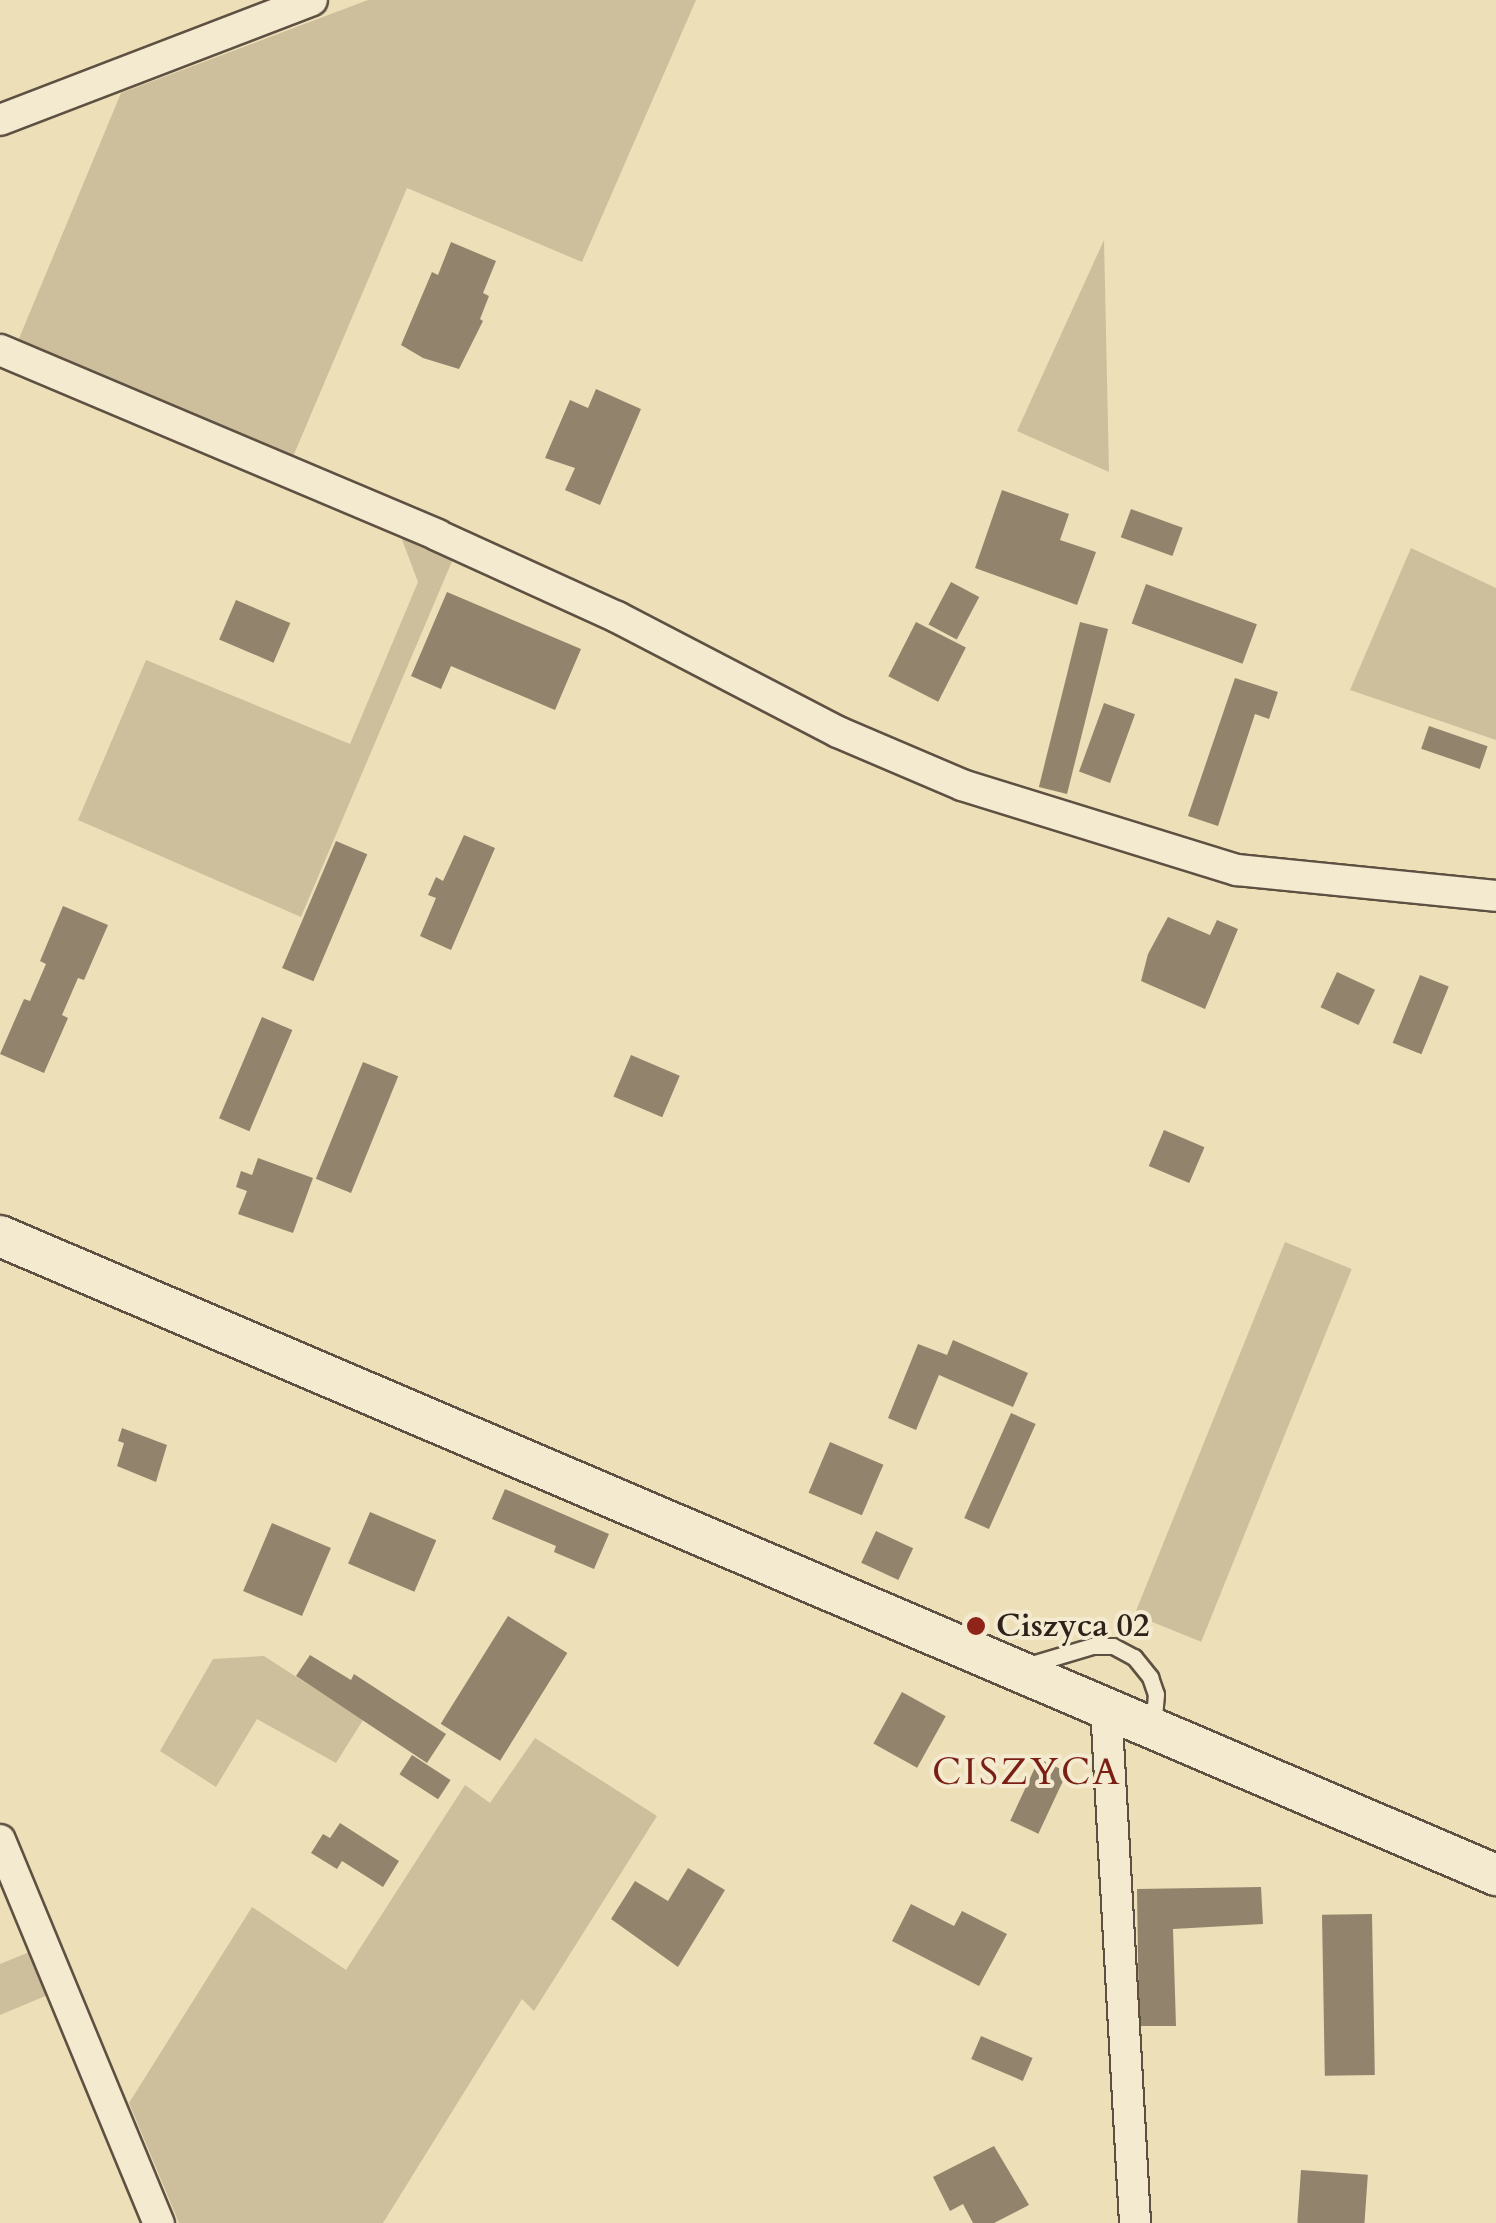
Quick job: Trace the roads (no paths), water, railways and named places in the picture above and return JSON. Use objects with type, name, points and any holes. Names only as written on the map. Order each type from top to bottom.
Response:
[{"type":"street","points":[[0,120],[312,0]]},
{"type":"street","points":[[0,350],[437,535],[618,617],[838,732],[962,785],[1237,870],[1496,896]]},
{"type":"street","points":[[0,1236],[129,1294],[631,1502],[1496,1875]]},
{"type":"street","points":[[1106,1706],[1136,2223]]},
{"type":"street","points":[[0,1840],[159,2223]]},
{"type":"lane","points":[[1016,1668],[1092,1646],[1114,1646],[1134,1657],[1150,1677],[1156,1694],[1153,1727]]},
{"type":"place","name":"Ciszyca 02","points":[[976,1626]]},
{"type":"district","name":"CISZYCA","points":[[1027,1773]]}]
